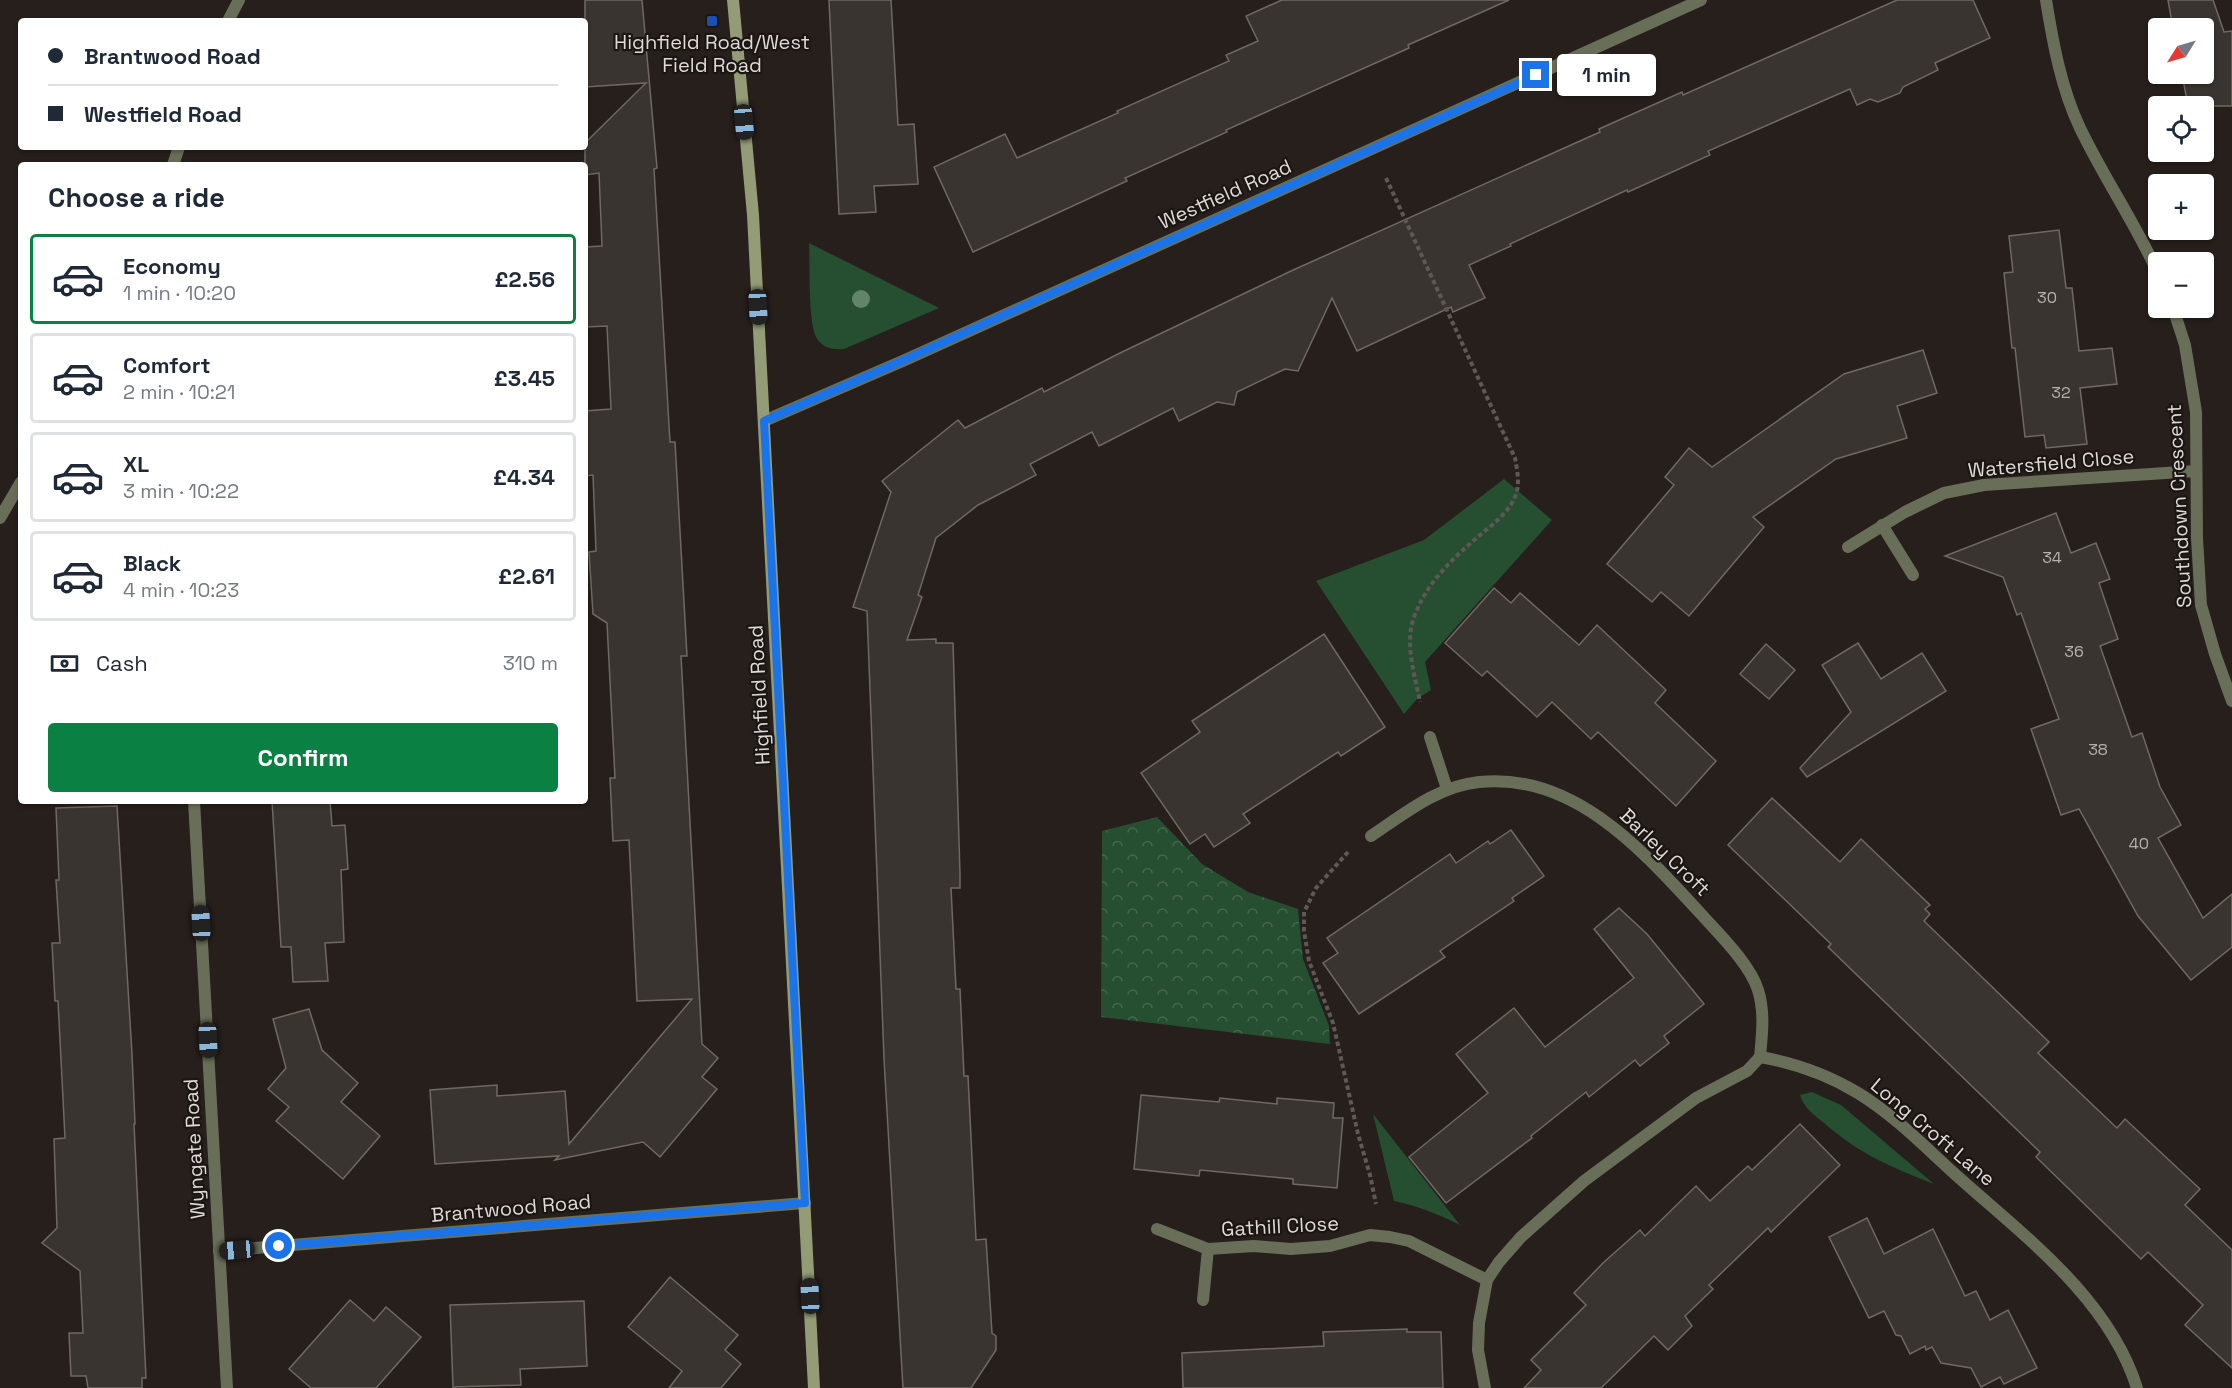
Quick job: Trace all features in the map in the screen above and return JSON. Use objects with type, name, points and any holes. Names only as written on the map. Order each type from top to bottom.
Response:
[{"type":"street","points":[[230,18],[239,0]]},
{"type":"street","name":"Highfield Road","points":[[733,0],[753,215],[814,1388]]},
{"type":"street","name":"Westfield Road","points":[[764,421],[926,351],[1701,0]]},
{"type":"street","points":[[2046,0],[2054,49],[2079,126],[2149,252]]},
{"type":"street","name":"Southdown Crescent","points":[[2177,318],[2186,345],[2196,412],[2197,538],[2201,605],[2232,701]]},
{"type":"street","name":"Watersfield Close","points":[[1848,547],[1905,512],[1944,493],[1984,485],[2196,471]]},
{"type":"street","points":[[0,518],[18,487]]},
{"type":"street","points":[[1882,525],[1913,575]]},
{"type":"street","points":[[1430,737],[1447,789]]},
{"type":"street","name":"Barley Croft","points":[[1371,836],[1447,789],[1480,782],[1516,782],[1548,790],[1582,806],[1616,829],[1661,871],[1735,951],[1758,988],[1763,1023],[1761,1057]]},
{"type":"street","name":"Wyngate Road","points":[[194,804],[227,1388]]},
{"type":"street","points":[[1485,1388],[1478,1350],[1479,1323],[1487,1280],[1499,1262],[1521,1237],[1584,1181],[1696,1098],[1747,1071],[1761,1057]]},
{"type":"street","name":"Long Croft Lane","points":[[1761,1057],[1786,1062],[1833,1080],[1859,1093],[1902,1126],[2043,1253],[2076,1287],[2119,1345],[2137,1388]]},
{"type":"street","name":"Brantwood Road","points":[[219,1251],[805,1203]]},
{"type":"street","name":"Gathill Close","points":[[1157,1229],[1208,1249],[1254,1245],[1291,1249],[1330,1246],[1371,1235],[1390,1237],[1409,1241],[1487,1280]]},
{"type":"street","name":"Gathill Close","points":[[1203,1300],[1208,1249]]},
{"type":"path","points":[[1386,178],[1515,458],[1518,475],[1516,494],[1507,512],[1446,566],[1427,590],[1413,621],[1409,651],[1420,702]]},
{"type":"path","points":[[1350,851],[1316,888],[1304,912],[1304,931],[1309,961],[1333,1023],[1376,1204]]},
{"type":"green space","points":[[809,243],[939,308],[844,349],[832,349],[825,346],[818,341],[813,329]]},
{"type":"green space","points":[[1504,479],[1552,520],[1425,662],[1431,690],[1417,699],[1404,714],[1316,581],[1424,540]]},
{"type":"green space","points":[[1157,817],[1202,864],[1248,892],[1298,909],[1303,959],[1329,1026],[1330,1044],[1101,1017],[1102,831]]},
{"type":"green space","points":[[1812,1092],[1841,1105],[1934,1184],[1876,1159],[1850,1144],[1813,1114],[1804,1103],[1800,1095]]},
{"type":"green space","points":[[1373,1114],[1460,1225],[1428,1211],[1394,1201]]},
{"type":"building","points":[[585,0],[642,0],[657,168],[654,169],[670,442],[675,442],[687,656],[681,656],[702,1044],[718,1058],[702,1077],[717,1089],[660,1157],[643,1142],[555,1160],[559,1156],[435,1164],[430,1090],[497,1085],[497,1096],[565,1091],[569,1144],[692,999],[637,1001],[629,840],[613,841],[610,778],[615,778],[607,623],[593,614],[589,552],[596,551],[593,475],[588,476],[588,411],[611,409],[607,326],[588,327],[588,247],[602,246],[599,173],[588,175],[585,150],[588,150],[588,140],[646,83],[588,87],[588,18],[585,18]]},
{"type":"building","points":[[829,0],[891,0],[898,125],[914,124],[918,184],[874,186],[876,212],[839,214]]},
{"type":"building","points":[[1282,0],[1509,0],[1408,45],[1409,48],[1226,130],[1227,132],[1125,178],[1127,181],[973,252],[934,167],[1005,134],[1017,158],[1229,61],[1226,55],[1258,41],[1246,16]]},
{"type":"building","points":[[1897,0],[1973,0],[1990,38],[1935,63],[1938,70],[1903,87],[1900,93],[1878,102],[1870,99],[1857,105],[1850,89],[1708,151],[1710,155],[1510,244],[1511,246],[1469,265],[1485,298],[1453,312],[1451,307],[1357,351],[1332,298],[1298,371],[1285,369],[1237,392],[1234,405],[1217,402],[1179,421],[1173,408],[1099,446],[1092,432],[1030,464],[1036,475],[978,505],[936,538],[918,595],[922,597],[907,640],[936,639],[936,643],[953,643],[960,874],[960,888],[951,888],[956,989],[960,989],[964,1076],[968,1076],[976,1240],[986,1239],[992,1333],[996,1336],[996,1350],[971,1388],[903,1388],[884,1059],[867,611],[853,607],[891,492],[882,481],[958,420],[965,428],[1042,388],[1044,392],[1291,271],[1600,132],[1599,129],[1682,92],[1683,95]]},
{"type":"building","points":[[2168,0],[2213,0],[2224,32],[2232,31],[2232,106],[2214,106],[2214,96],[2186,96],[2184,84],[2214,84],[2214,18],[2171,18]]},
{"type":"building","points":[[2059,230],[2066,288],[2072,288],[2079,351],[2112,348],[2117,384],[2080,388],[2087,444],[2046,448],[2044,435],[2025,437],[2004,273],[2013,272],[2009,236]]},
{"type":"building","points":[[1923,350],[1937,393],[1897,406],[1907,438],[1836,459],[1753,517],[1764,527],[1689,616],[1661,592],[1652,602],[1607,564],[1674,485],[1665,477],[1689,448],[1712,467],[1844,374]]},
{"type":"building","points":[[2056,513],[2071,553],[2096,543],[2110,579],[2099,583],[2118,639],[2100,646],[2132,737],[2142,733],[2160,787],[2181,825],[2158,838],[2203,918],[2232,894],[2232,947],[2191,980],[2138,916],[2079,809],[2061,815],[2031,729],[2059,719],[2021,613],[2017,615],[2003,577],[1945,556]]},
{"type":"building","points":[[1494,588],[1511,603],[1520,593],[1579,645],[1597,625],[1666,690],[1655,703],[1716,761],[1676,806],[1598,732],[1591,739],[1552,702],[1537,717],[1487,671],[1482,676],[1445,643]]},
{"type":"building","points":[[1324,634],[1385,727],[1341,756],[1338,752],[1243,814],[1250,823],[1214,847],[1205,834],[1190,844],[1141,773],[1200,732],[1192,721]]},
{"type":"building","points":[[1858,643],[1881,679],[1922,653],[1946,691],[1807,777],[1800,768],[1851,712],[1822,665]]},
{"type":"building","points":[[1766,644],[1795,670],[1769,699],[1740,674]]},
{"type":"building","points":[[1772,798],[1840,862],[1861,839],[1930,905],[1925,909],[1930,914],[1924,921],[2049,1042],[2038,1053],[2117,1128],[2125,1119],[2200,1189],[2185,1205],[2232,1250],[2232,1368],[2185,1325],[2203,1305],[2148,1252],[2141,1259],[2036,1157],[2040,1152],[1828,947],[1831,944],[1728,845]]},
{"type":"building","points":[[272,804],[330,804],[332,826],[345,825],[348,869],[341,870],[344,942],[325,943],[328,981],[293,982],[291,947],[281,947]]},
{"type":"building","points":[[117,806],[132,1054],[146,1378],[142,1378],[142,1388],[88,1388],[86,1376],[71,1376],[69,1333],[83,1333],[80,1271],[42,1243],[57,1228],[54,1139],[65,1138],[58,1001],[55,1001],[52,943],[60,943],[56,880],[59,880],[56,808]]},
{"type":"building","points":[[1511,830],[1544,876],[1512,898],[1514,901],[1440,951],[1445,957],[1359,1014],[1323,963],[1338,953],[1327,938],[1450,854],[1456,863],[1488,841],[1490,844]]},
{"type":"building","points":[[1619,908],[1647,934],[1704,1004],[1664,1036],[1669,1043],[1640,1066],[1635,1060],[1589,1097],[1586,1092],[1531,1136],[1532,1138],[1446,1203],[1409,1157],[1488,1093],[1456,1054],[1514,1008],[1545,1047],[1634,978],[1594,929]]},
{"type":"building","points":[[309,1009],[322,1050],[358,1083],[341,1102],[380,1136],[343,1179],[276,1121],[289,1107],[268,1089],[286,1068],[273,1019]]},
{"type":"building","points":[[1141,1095],[1219,1102],[1220,1098],[1277,1104],[1277,1098],[1334,1103],[1333,1118],[1343,1118],[1337,1188],[1293,1184],[1293,1179],[1200,1170],[1199,1176],[1134,1169]]},
{"type":"building","points":[[1800,1124],[1840,1165],[1771,1232],[1768,1228],[1709,1285],[1713,1289],[1685,1316],[1692,1326],[1668,1350],[1654,1336],[1601,1388],[1524,1388],[1541,1370],[1531,1360],[1586,1305],[1574,1293],[1603,1263],[1640,1230],[1645,1236],[1696,1186],[1710,1201],[1748,1166],[1752,1170]]},
{"type":"building","points":[[1867,1218],[1884,1254],[1933,1229],[1965,1296],[1976,1291],[1990,1320],[2008,1310],[2037,1368],[2004,1384],[2000,1377],[1981,1387],[1971,1368],[1941,1363],[1932,1347],[1926,1350],[1925,1346],[1910,1354],[1901,1336],[1896,1335],[1884,1311],[1869,1318],[1829,1237]]},
{"type":"building","points":[[670,1277],[738,1335],[725,1350],[741,1364],[721,1388],[669,1388],[682,1371],[628,1327]]},
{"type":"building","points":[[350,1300],[374,1321],[386,1307],[421,1337],[376,1388],[311,1388],[289,1369]]},
{"type":"building","points":[[584,1301],[587,1366],[520,1369],[521,1385],[453,1387],[450,1305]]},
{"type":"building","points":[[1407,1329],[1407,1332],[1441,1332],[1443,1388],[1183,1388],[1182,1353],[1324,1346],[1323,1332]]},
{"type":"place","name":"Highfield Road/West Field Road","points":[[712,21]]},
{"type":"route","points":[[279,1246],[805,1203],[764,421],[1536,75]]}]
